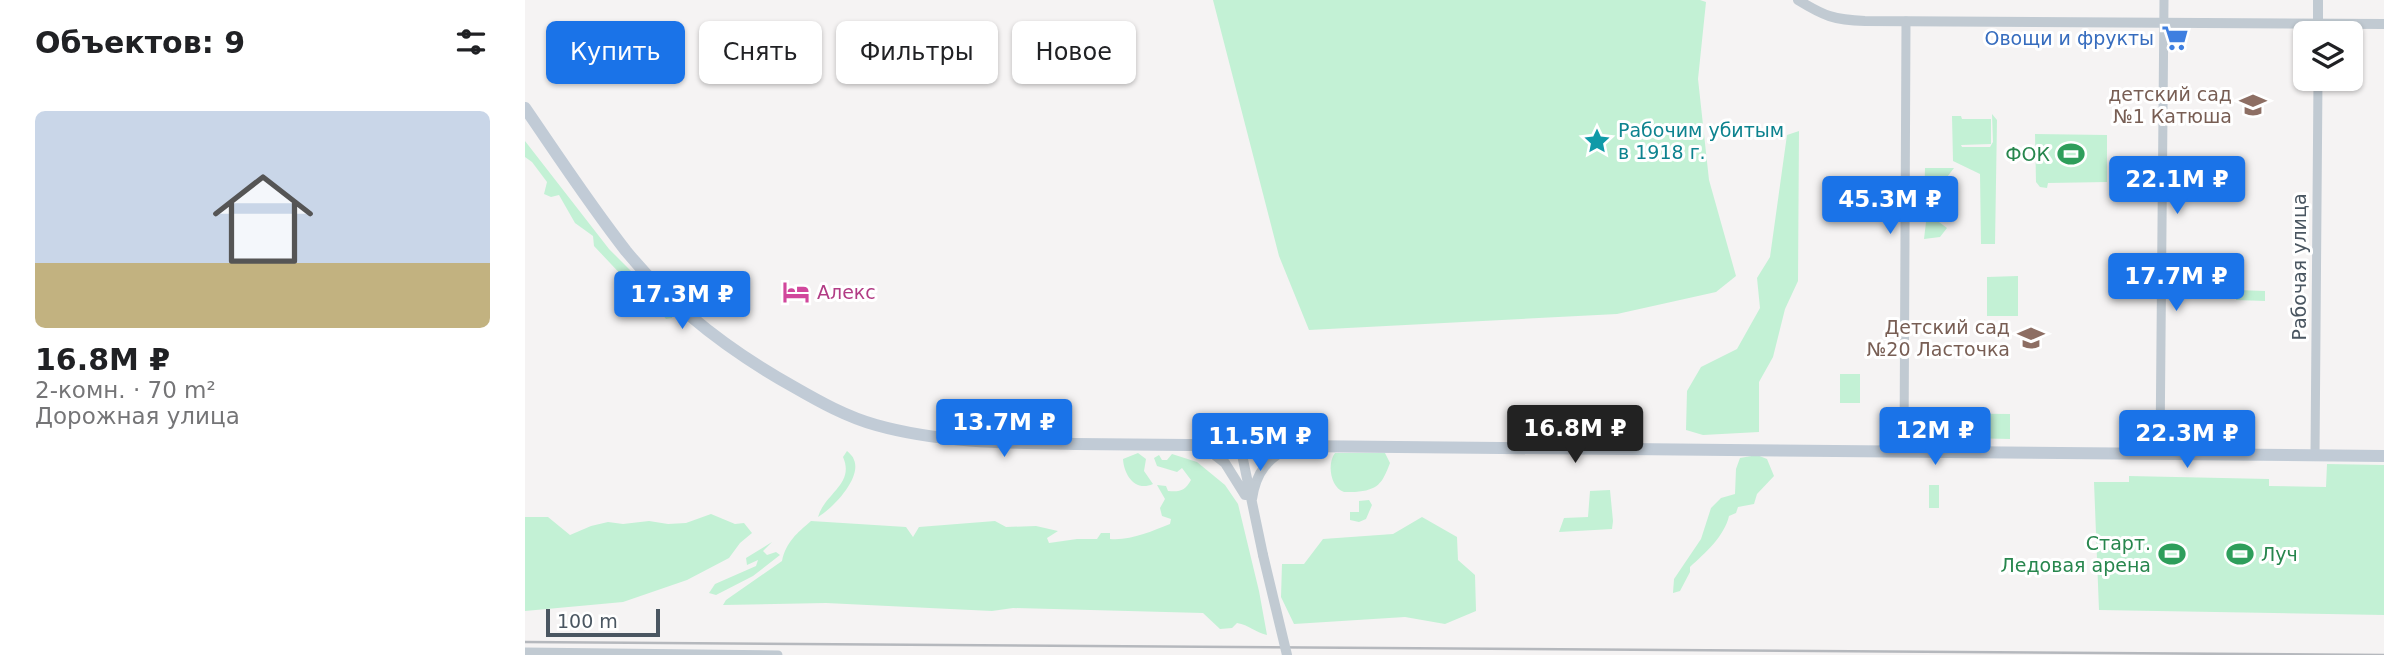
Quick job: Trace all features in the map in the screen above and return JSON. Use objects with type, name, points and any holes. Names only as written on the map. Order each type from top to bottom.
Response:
[{"type":"main road","points":[[525,108],[627,252],[691,317],[775,376],[828,406],[876,425],[975,441],[1056,444],[2384,456]]},
{"type":"street","points":[[1798,0],[1838,20],[2164,22],[2293,27]]},
{"type":"street","points":[[2159,453],[2164,0]]},
{"type":"street","points":[[2318,0],[2318,21]]},
{"type":"street","points":[[1904,451],[1906,21]]},
{"type":"street","points":[[2363,25],[2384,24]]},
{"type":"street","name":"Рабочая улица","points":[[2315,456],[2318,91]]},
{"type":"street","points":[[1202,445],[1225,463],[1251,505]]},
{"type":"street","points":[[1240,445],[1251,505],[1287,655]]},
{"type":"street","points":[[1251,505],[1254,485],[1260,472],[1269,460],[1294,445]]},
{"type":"street","points":[[525,652],[778,655]]},
{"type":"green space","points":[[1213,0],[1706,2],[1698,79],[1709,180],[1736,276],[1716,292],[1617,314],[1309,330],[1279,256]]},
{"type":"green space","points":[[1992,114],[1997,120],[1995,244],[1981,244],[1980,174],[1953,161],[1952,116],[1961,116],[1962,119],[1991,119],[1991,144],[1961,145],[1990,147],[1993,142]]},
{"type":"green space","points":[[1799,131],[1798,281],[1785,309],[1773,357],[1759,382],[1759,432],[1703,435],[1686,430],[1687,391],[1701,367],[1737,349],[1760,308],[1757,278],[1770,257],[1787,135]]},
{"type":"green space","name":"ФОК","points":[[2035,134],[2107,135],[2107,182],[2048,183],[2047,188],[2040,187],[2036,182]]},
{"type":"green space","points":[[525,141],[609,249],[673,313],[672,318],[666,319],[650,300],[642,300],[632,292],[627,281],[594,246],[593,236],[575,223],[559,195],[551,197],[544,194],[547,182],[525,157]]},
{"type":"green space","points":[[1925,168],[1954,168],[1924,207]]},
{"type":"green space","points":[[1935,208],[1939,222],[1947,228],[1940,237],[1924,239],[1924,214]]},
{"type":"green space","points":[[2018,276],[2018,316],[1987,316],[1987,277]]},
{"type":"green space","points":[[2237,290],[2265,291],[2265,301],[2236,300]]},
{"type":"green space","points":[[1840,374],[1860,374],[1860,403],[1840,403]]},
{"type":"green space","points":[[1921,413],[2010,414],[2010,439],[1921,437]]},
{"type":"green space","points":[[847,451],[854,460],[854,475],[838,500],[818,517],[842,482],[846,466],[843,457]]},
{"type":"green space","points":[[1138,453],[1146,459],[1144,471],[1153,484],[1141,486],[1128,476],[1123,459]]},
{"type":"green space","points":[[1335,453],[1385,453],[1390,463],[1378,485],[1363,491],[1344,492],[1336,485],[1331,474]]},
{"type":"green space","points":[[1172,454],[1197,462],[1225,485],[1238,504],[1267,635],[1237,623],[1232,628],[1220,629],[1203,613],[1013,608],[992,611],[826,603],[723,605],[726,600],[782,561],[789,543],[811,521],[906,527],[913,537],[919,527],[995,521],[1006,527],[1036,526],[1058,531],[1047,538],[1049,543],[1097,539],[1101,533],[1110,533],[1110,539],[1118,539],[1148,532],[1170,524],[1171,519],[1162,516],[1160,508],[1165,499],[1157,485],[1166,486],[1168,491],[1179,491],[1191,480],[1182,468],[1177,472],[1157,466],[1154,458],[1159,455],[1162,460],[1167,460]]},
{"type":"green space","points":[[1757,455],[1767,459],[1774,476],[1757,494],[1754,504],[1738,507],[1736,513],[1729,516],[1718,538],[1690,567],[1680,591],[1673,593],[1674,579],[1701,539],[1711,508],[1721,498],[1735,494],[1736,469],[1740,458]]},
{"type":"green space","name":"Луч","points":[[2327,464],[2384,465],[2384,615],[2099,610],[2094,482],[2129,482],[2129,476],[2269,479],[2269,486],[2326,487]]},
{"type":"green space","points":[[1929,485],[1939,485],[1939,508],[1929,508]]},
{"type":"green space","points":[[1610,490],[1612,529],[1559,532],[1564,518],[1588,517],[1590,491]]},
{"type":"green space","points":[[1369,500],[1372,505],[1366,519],[1359,522],[1350,520],[1350,512],[1359,512],[1359,501]]},
{"type":"green space","points":[[711,514],[735,524],[744,523],[752,533],[729,558],[687,580],[623,602],[525,611],[525,517],[548,517],[570,535],[608,522],[686,523]]},
{"type":"green space","points":[[1422,517],[1457,537],[1458,560],[1475,575],[1476,611],[1445,624],[1405,617],[1294,624],[1281,597],[1282,564],[1304,564],[1323,539],[1393,534]]},
{"type":"green space","points":[[772,542],[763,551],[767,555],[776,552],[780,555],[753,576],[716,595],[709,593],[715,584],[756,566],[758,560],[747,565],[746,558]]},
{"type":"railway","points":[[525,642],[2384,655]]},
{"type":"place","name":"Овощи и фрукты","points":[[2175,38]]},
{"type":"place","name":"детский сад №1 Катюша","points":[[2253,105]]},
{"type":"place","name":"Рабочим убитым в 1918 г.","points":[[1597,141]]},
{"type":"place","name":"ФОК","points":[[2071,154]]},
{"type":"place","name":"Алекс","points":[[796,292]]},
{"type":"place","name":"Детский сад №20 Ласточка","points":[[2031,338]]},
{"type":"place","name":"Старт. Ледовая арена","points":[[2172,554]]},
{"type":"place","name":"Луч","points":[[2240,554]]}]
